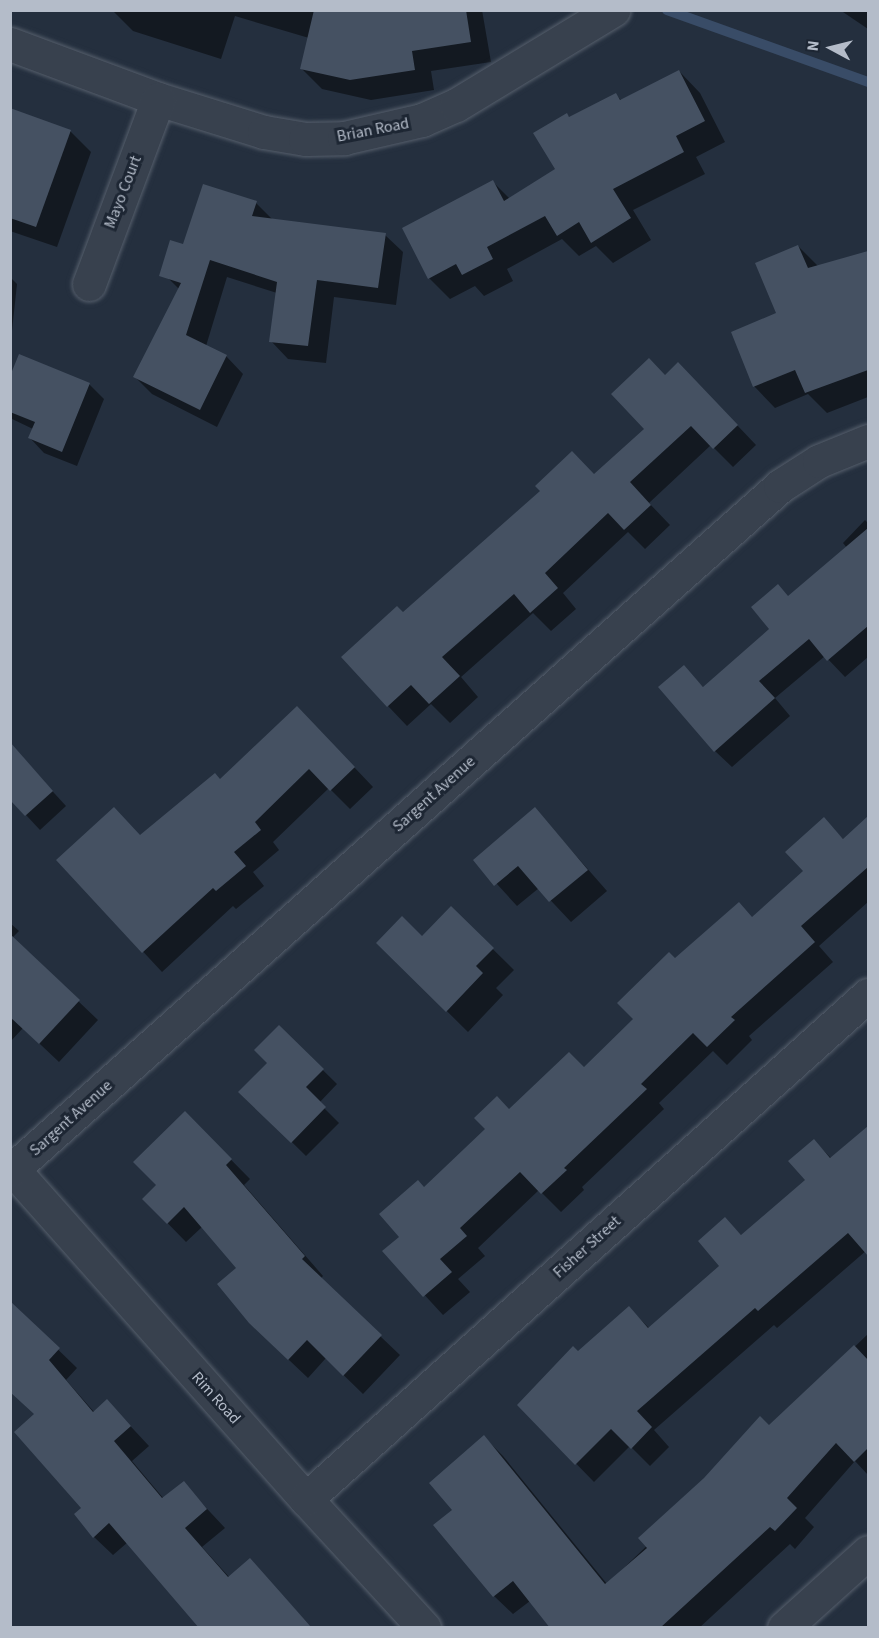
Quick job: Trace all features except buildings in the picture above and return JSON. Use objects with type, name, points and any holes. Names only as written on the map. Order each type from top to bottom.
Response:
[{"type":"street","name":"Brian Road","points":[[10,44],[158,99],[264,132],[305,139],[344,138],[422,120],[456,105],[612,11]]},
{"type":"street","name":"Mayo Court","points":[[89,284],[158,99]]},
{"type":"street","name":"Sargent Avenue","points":[[12,1168],[780,486],[819,461],[868,441]]},
{"type":"street","name":"Fisher Street","points":[[306,1499],[868,995]]},
{"type":"street","name":"Rim Road","points":[[12,1168],[306,1499],[424,1628]]},
{"type":"street","points":[[784,1628],[868,1552]]},
{"type":"waterway","points":[[667,10],[868,82]]}]
